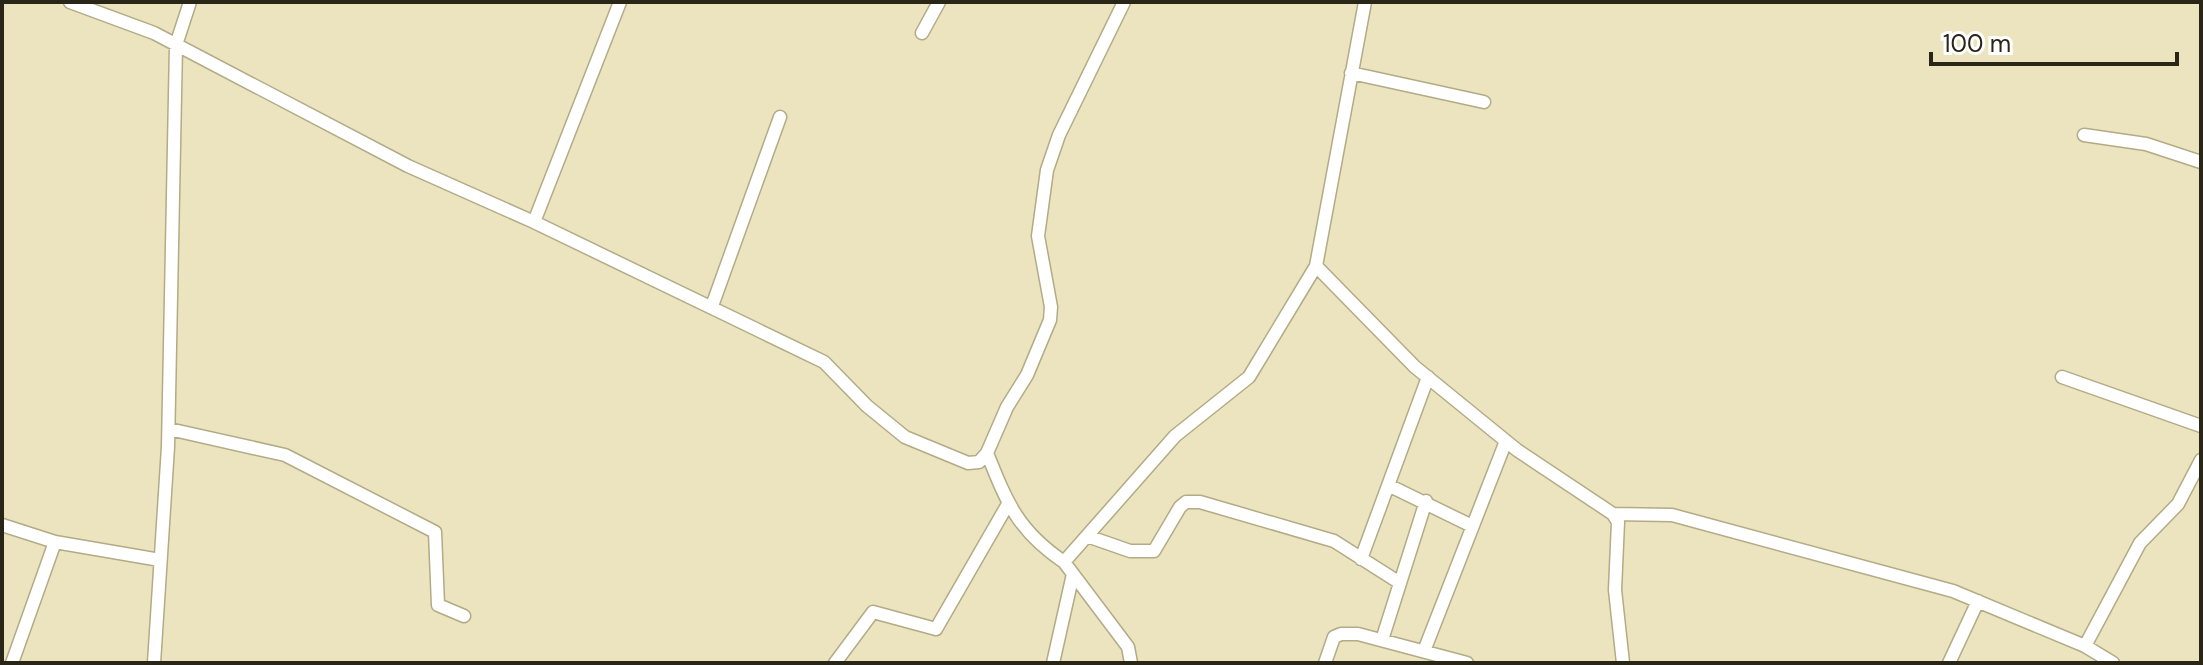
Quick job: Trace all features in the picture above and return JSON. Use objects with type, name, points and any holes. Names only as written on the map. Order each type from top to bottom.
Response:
[{"type":"street","points":[[70,2],[154,33],[408,166],[534,222],[824,362],[867,406],[905,437],[968,463],[979,462],[987,453],[1007,407],[1027,375],[1050,320],[1051,307],[1038,236],[1047,170],[1059,135],[1124,2]]},
{"type":"street","points":[[154,663],[169,429],[176,45],[190,2]]},
{"type":"street","points":[[534,222],[620,2]]},
{"type":"street","points":[[922,33],[939,2]]},
{"type":"street","points":[[1064,562],[1175,436],[1249,377],[1316,266],[1365,2]]},
{"type":"street","points":[[1351,73],[1484,102]]},
{"type":"street","points":[[712,306],[780,117]]},
{"type":"street","points":[[2084,135],[2146,144],[2201,162]]},
{"type":"street","points":[[1316,266],[1428,377],[1506,441],[1613,514],[1618,522],[1615,590],[1623,663]]},
{"type":"street","points":[[1361,559],[1428,377]]},
{"type":"street","points":[[2062,377],[2201,426]]},
{"type":"street","points":[[169,429],[285,455],[435,532],[438,605],[464,616]]},
{"type":"street","points":[[1424,651],[1506,441]]},
{"type":"street","points":[[987,453],[1008,504],[1036,543],[1064,562],[1128,647],[1131,663]]},
{"type":"street","points":[[2085,646],[2140,543],[2178,504],[2201,460]]},
{"type":"street","points":[[1390,486],[1472,526]]},
{"type":"street","points":[[1382,640],[1426,501]]},
{"type":"street","points":[[1087,536],[1130,551],[1154,551],[1180,507],[1186,502],[1200,502],[1334,541],[1400,583]]},
{"type":"street","points":[[835,663],[873,612],[936,629],[1008,504]]},
{"type":"street","points":[[1613,514],[1672,515],[1953,591],[2085,646],[2113,663]]},
{"type":"street","points":[[2,525],[55,542],[160,560]]},
{"type":"street","points":[[12,663],[55,542]]},
{"type":"street","points":[[1053,663],[1073,574]]},
{"type":"street","points":[[1949,663],[1978,601]]},
{"type":"street","points":[[1325,663],[1334,637],[1341,634],[1382,640],[1467,663]]}]
